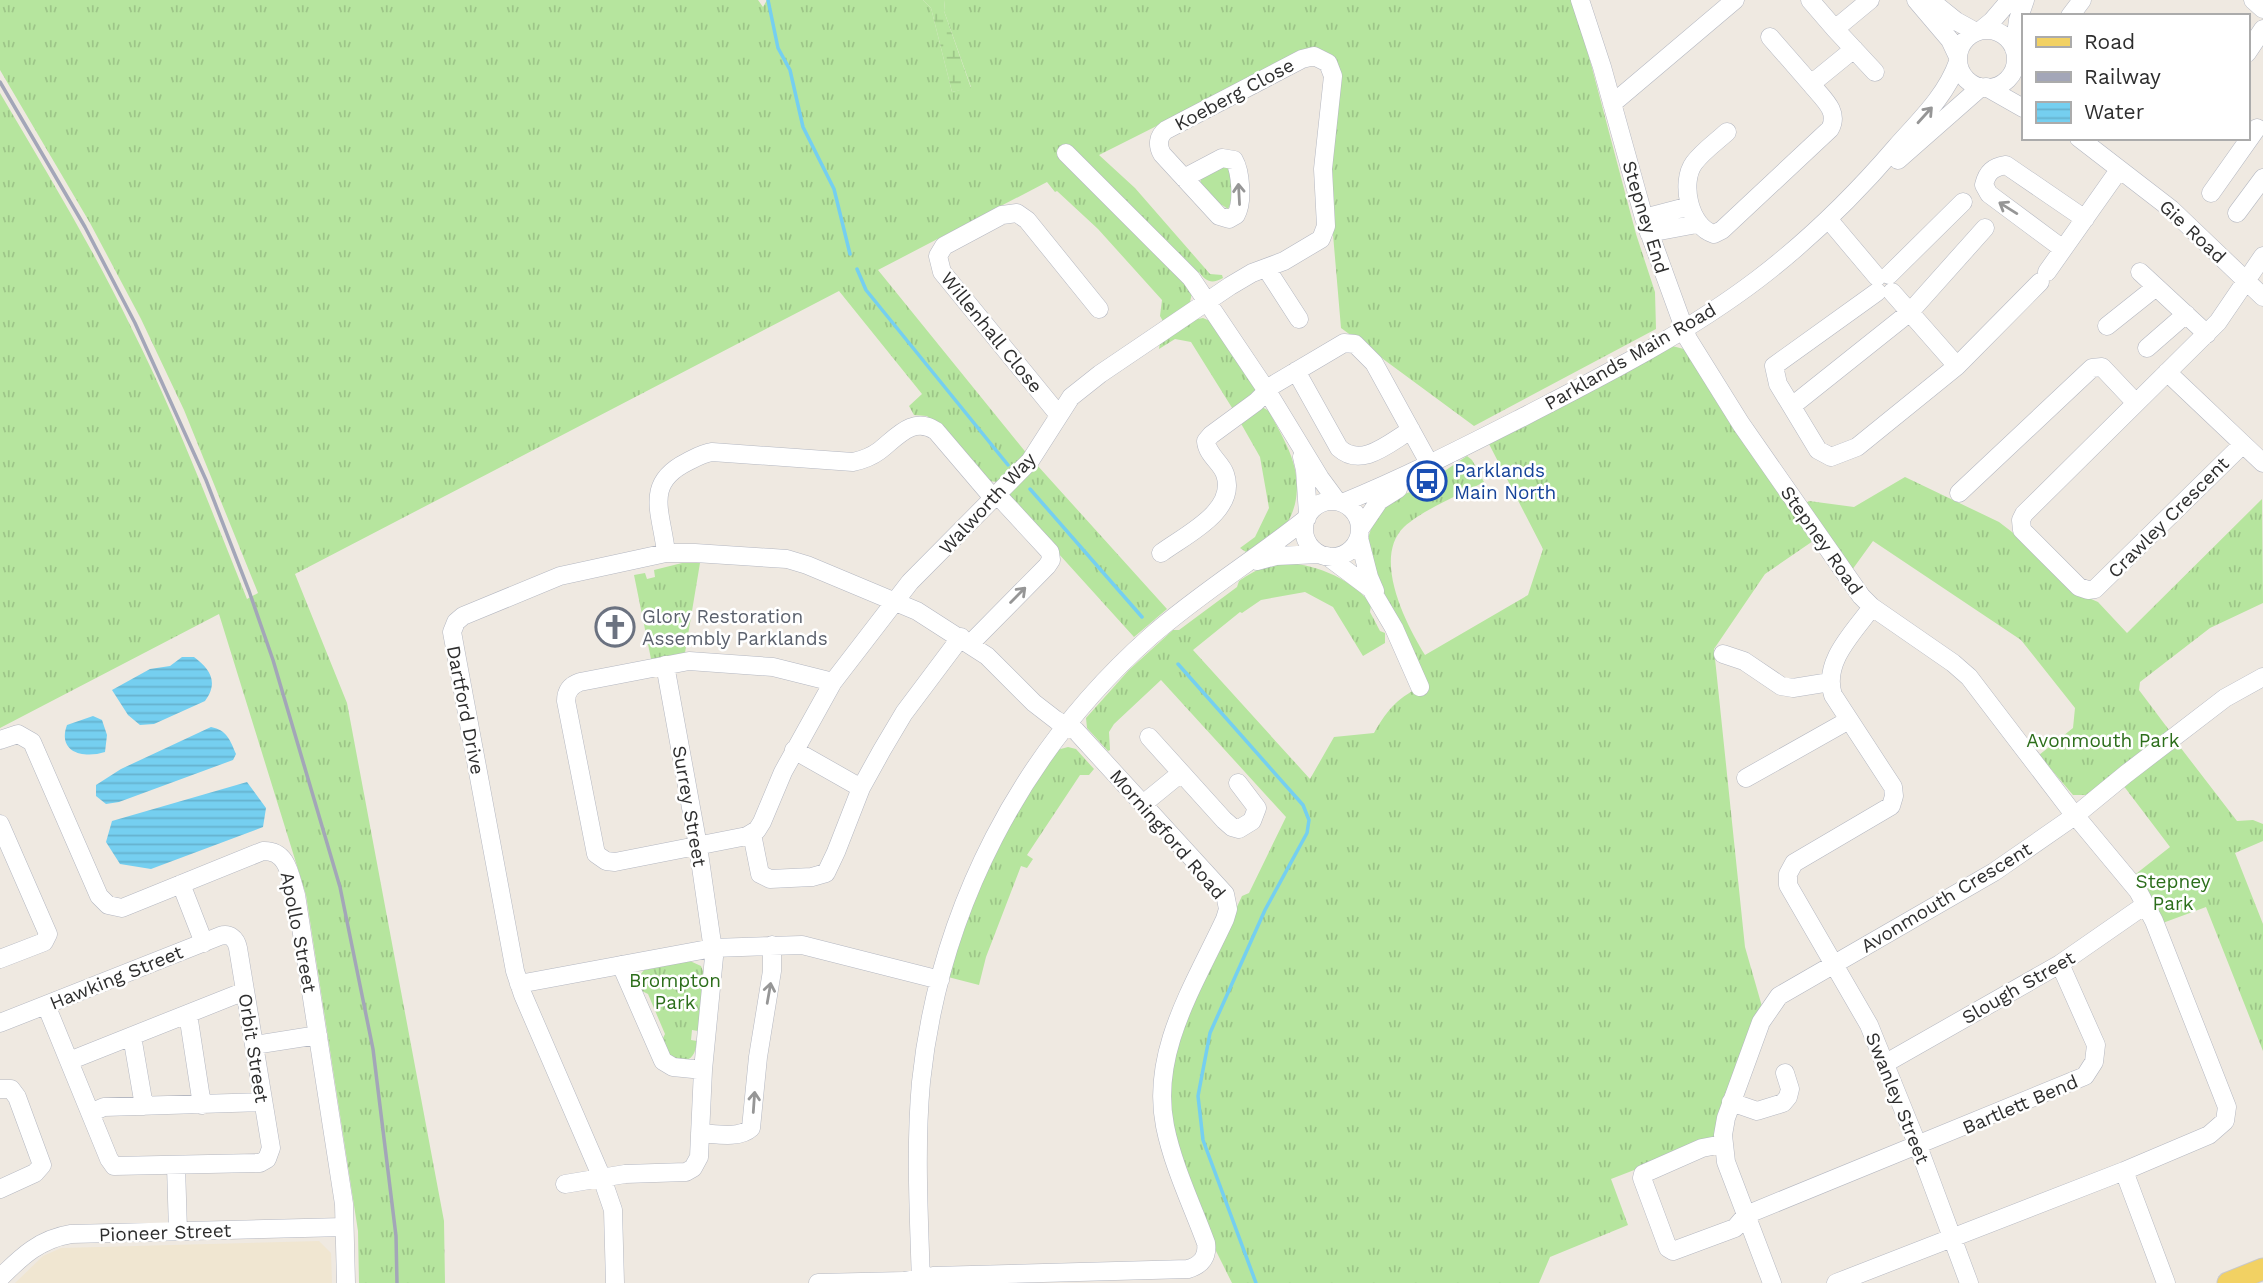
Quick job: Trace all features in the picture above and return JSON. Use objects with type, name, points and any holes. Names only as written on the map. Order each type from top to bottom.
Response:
[{"type":"main road","points":[[2228,1283],[2263,1269]]},
{"type":"street","name":"Stepney End","points":[[1580,0],[1646,226],[1685,329]]},
{"type":"street","points":[[1612,104],[1735,0]]},
{"type":"street","points":[[1810,0],[1875,72]]},
{"type":"street","points":[[1835,29],[1870,0]]},
{"type":"street","points":[[1916,0],[1950,40],[1965,77],[2022,107]]},
{"type":"street","points":[[1930,0],[1954,19],[1978,31],[1991,30],[2003,34],[2014,57],[2022,85]]},
{"type":"street","points":[[1958,59],[1963,42],[1992,21],[2010,0]]},
{"type":"street","points":[[1983,87],[2003,82],[2011,75],[2018,20],[2025,0]]},
{"type":"street","points":[[2253,0],[2263,9]]},
{"type":"street","points":[[2249,50],[2263,29]]},
{"type":"street","points":[[1727,132],[1694,163],[1690,172],[1690,206],[1698,224],[1714,234],[1722,230],[1830,129],[1835,121],[1834,112],[1770,37]]},
{"type":"street","points":[[1811,84],[1854,50]]},
{"type":"street","name":"Koeberg Close","points":[[1184,178],[1160,150],[1160,137],[1166,130],[1309,56],[1320,57],[1328,63],[1334,76],[1323,169],[1326,231],[1314,245],[1284,261],[1252,273],[1208,300]]},
{"type":"street","name":"Parklands Main Road","points":[[1340,502],[1449,456],[1584,386],[1685,329],[1757,279],[1829,220],[1864,184],[1935,103],[1953,76],[1958,59]]},
{"type":"street","name":"Parklands Main Road","points":[[1864,184],[1894,163],[1983,87]]},
{"type":"street","points":[[2211,193],[2261,126]]},
{"type":"street","name":"Gie Road","points":[[2068,140],[2105,165],[2119,170]]},
{"type":"street","name":"Gie Road","points":[[2082,140],[2171,209],[2252,287]]},
{"type":"street","points":[[1066,153],[1191,278],[1267,391],[1320,478],[1340,502],[1355,513],[1369,578],[1420,687]]},
{"type":"street","points":[[2063,248],[1989,194],[1984,185],[1989,172],[1996,166],[2006,165],[2084,219]]},
{"type":"street","points":[[1963,202],[1883,284],[1774,366],[1778,384],[1818,450],[1831,457],[1857,447],[1957,366],[2044,277],[2119,170]]},
{"type":"street","points":[[2237,213],[2263,178]]},
{"type":"street","points":[[1646,226],[1690,206]]},
{"type":"street","name":"Willenhall Close","points":[[1058,414],[942,272],[938,262],[939,252],[947,243],[1002,215],[1017,213],[1027,220],[1099,309]]},
{"type":"street","points":[[1829,220],[1957,366]]},
{"type":"street","points":[[1646,226],[1698,224]]},
{"type":"street","points":[[1792,407],[1910,312],[1985,228]]},
{"type":"street","name":"Crawley Crescent","points":[[2167,372],[2243,444],[2097,588],[2081,589],[2024,533],[2021,520],[2024,514],[2252,287],[2263,256]]},
{"type":"street","points":[[1266,268],[1299,318]]},
{"type":"street","points":[[2140,272],[2207,334]]},
{"type":"street","points":[[2107,326],[2157,286]]},
{"type":"street","name":"Walworth Way","points":[[752,834],[762,822],[782,772],[833,682],[910,582],[1030,461],[1071,397],[1208,300]]},
{"type":"street","points":[[2147,348],[2186,314]]},
{"type":"street","name":"Stepney Road","points":[[1685,329],[1741,424],[1845,576],[1872,607],[1969,677],[2077,815]]},
{"type":"street","points":[[1161,553],[1214,514],[1225,499],[1227,485],[1224,472],[1207,449],[1206,441],[1267,391],[1344,343],[1355,344],[1374,363],[1429,463]]},
{"type":"street","points":[[1959,493],[2092,368],[2102,367],[2136,403]]},
{"type":"street","points":[[1296,371],[1339,448],[1347,455],[1368,455],[1411,430]]},
{"type":"street","points":[[666,553],[659,495],[660,485],[674,469],[708,452],[853,462],[872,456],[905,430],[921,425],[936,431],[988,492],[1003,501],[1049,549],[1051,560],[965,641],[904,713],[861,788],[825,873],[820,876],[764,878],[760,874],[752,834],[615,862],[599,857],[594,850],[566,701],[569,689],[576,683],[689,661],[774,667],[833,682]]},
{"type":"street","points":[[1291,431],[1305,470],[1308,516],[1305,525],[1309,544],[1371,589],[1384,611]]},
{"type":"street","points":[[2243,444],[2263,463]]},
{"type":"street","name":"Parklands Main Road","points":[[1360,533],[1379,501],[1449,456]]},
{"type":"street","points":[[818,1283],[921,1281],[917,1155],[919,1117],[926,1049],[940,980],[976,875],[997,829],[1024,781],[1111,674],[1149,638],[1214,586],[1282,539],[1318,505],[1340,502]]},
{"type":"street","points":[[1214,586],[1258,560],[1284,555],[1347,553],[1360,533]]},
{"type":"street","name":"Dartford Drive","points":[[615,1283],[613,1210],[602,1178],[519,984],[453,642],[454,627],[463,616],[560,576],[666,553],[787,559],[917,611],[965,641],[1001,668],[1034,703],[1067,727]]},
{"type":"street","points":[[1746,778],[1849,720],[1833,695],[1830,682],[1834,662],[1872,607]]},
{"type":"street","points":[[1723,654],[1744,661],[1781,686],[1794,688],[1830,682]]},
{"type":"street","name":"Surrey Street","points":[[565,1184],[690,1170],[698,1161],[713,948],[698,846],[665,665]]},
{"type":"street","name":"Avonmouth Crescent","points":[[1772,1283],[1726,1162],[1723,1144],[1731,1102],[1768,1010],[1785,992],[1994,872],[2077,815],[2196,719],[2225,698],[2263,677]]},
{"type":"street","name":"Swanley Street","points":[[1849,720],[1893,787],[1893,803],[1794,863],[1787,879],[1788,885],[1869,1025],[1954,1237],[1969,1283]]},
{"type":"street","name":"Morningford Road","points":[[921,1281],[1067,1272],[1188,1269],[1201,1263],[1206,1254],[1206,1243],[1168,1139],[1162,1082],[1172,1035],[1225,919],[1228,902],[1225,894],[1076,731],[1067,727]]},
{"type":"street","name":"Apollo Street","points":[[0,740],[18,734],[32,742],[99,896],[104,903],[112,907],[122,908],[262,851],[272,851],[284,859],[296,895],[344,1204],[346,1283]]},
{"type":"street","points":[[1149,737],[1224,820],[1239,829],[1252,821],[1257,808],[1238,783]]},
{"type":"street","points":[[794,750],[861,788]]},
{"type":"street","points":[[1143,804],[1181,773]]},
{"type":"street","points":[[1836,1283],[2124,1171],[2213,1132],[2225,1121],[2225,1100],[2154,921],[2138,891],[2077,815]]},
{"type":"street","points":[[0,824],[48,937],[44,942],[0,959]]},
{"type":"street","points":[[181,884],[204,943]]},
{"type":"street","name":"Slough Street","points":[[1886,1063],[2060,964],[2145,905]]},
{"type":"street","name":"Hawking Street","points":[[0,1023],[223,935],[233,937]]},
{"type":"street","name":"Orbit Street","points":[[176,1166],[260,1163],[267,1159],[271,1148],[237,944],[233,937]]},
{"type":"street","points":[[519,984],[713,948],[772,945],[802,945],[940,980]]},
{"type":"street","points":[[700,1133],[735,1135],[751,1129],[758,1057],[772,971],[772,945]]},
{"type":"street","name":"Bartlett Bend","points":[[1918,1146],[2081,1079],[2089,1072],[2095,1062],[2095,1040],[2060,964]]},
{"type":"street","points":[[621,965],[663,1061],[673,1068],[703,1070]]},
{"type":"street","points":[[69,1061],[245,991]]},
{"type":"street","points":[[46,1005],[109,1159],[118,1167],[176,1166],[178,1231]]},
{"type":"street","points":[[188,1014],[202,1105]]},
{"type":"street","points":[[254,1045],[318,1035]]},
{"type":"street","points":[[132,1036],[144,1106]]},
{"type":"street","points":[[1731,1102],[1757,1111],[1783,1103],[1790,1089],[1785,1073]]},
{"type":"street","points":[[0,1089],[11,1090],[17,1097],[42,1164],[35,1173],[0,1189]]},
{"type":"street","points":[[90,1113],[104,1107],[263,1102]]},
{"type":"street","points":[[1723,1144],[1702,1148],[1643,1174],[1642,1178],[1668,1248],[1673,1251],[1735,1228],[1746,1215],[1918,1146]]},
{"type":"street","points":[[2124,1171],[2166,1283]]},
{"type":"street","name":"Pioneer Street","points":[[0,1278],[24,1254],[53,1238],[71,1234],[344,1227]]},
{"type":"shaded area","points":[[319,1241],[331,1253],[332,1283],[15,1283],[43,1256],[61,1248]]},
{"type":"green space","points":[[0,0],[758,0],[763,7],[767,0],[923,0],[931,8],[952,92],[971,87],[944,11],[945,0],[1574,0],[1636,234],[1655,292],[1656,329],[1474,426],[1341,328],[1327,164],[1339,73],[1304,52],[1099,155],[1135,188],[1210,274],[1222,275],[1223,278],[1219,280],[1210,281],[1199,272],[1186,281],[1192,293],[1190,302],[1164,323],[1160,316],[1162,300],[1098,229],[1047,182],[878,270],[1028,455],[998,482],[988,481],[927,416],[914,415],[909,406],[922,394],[839,291],[295,574],[347,703],[444,1221],[445,1283],[359,1283],[358,1231],[306,895],[219,614],[0,728],[0,93],[84,236],[115,295],[162,392],[247,599],[258,593],[184,410],[141,319],[90,223],[0,70]]},
{"type":"green space","points":[[923,0],[945,0],[944,11],[971,88],[952,92],[931,8]]},
{"type":"green space","points":[[1221,166],[1227,166],[1232,182],[1228,209],[1222,205],[1221,207],[1200,184],[1201,178]]},
{"type":"green space","points":[[1203,318],[1210,321],[1255,389],[1256,394],[1234,411],[1191,342],[1175,339],[1159,349],[1160,342],[1193,320]]},
{"type":"green space","points":[[1672,346],[1684,349],[1813,541],[1765,574],[1714,649],[1745,947],[1763,1010],[1717,1138],[1611,1179],[1628,1225],[1550,1257],[1539,1283],[1232,1283],[1214,1247],[1175,1141],[1168,1082],[1183,1022],[1242,896],[1249,893],[1286,817],[1161,680],[1114,724],[1109,732],[1110,750],[1108,751],[1087,728],[1086,718],[1129,670],[1173,630],[1179,630],[1256,570],[1281,564],[1295,564],[1325,571],[1363,595],[1371,605],[1370,612],[1380,631],[1385,633],[1385,643],[1363,656],[1333,607],[1305,592],[1261,600],[1240,612],[1193,650],[1310,779],[1334,737],[1374,733],[1395,704],[1425,684],[1374,577],[1368,553],[1369,535],[1375,517],[1396,497],[1430,485],[1429,483],[1441,477],[1440,474],[1467,456],[1484,482],[1421,514],[1404,527],[1395,540],[1391,556],[1395,591],[1409,626],[1425,655],[1528,595],[1543,549],[1489,444]]},
{"type":"green space","points":[[1262,407],[1269,411],[1291,456],[1297,491],[1293,512],[1285,526],[1246,552],[1240,548],[1255,537],[1269,508],[1260,457],[1239,420]]},
{"type":"green space","points":[[1037,465],[1167,609],[1134,637],[1010,500],[1009,495]]},
{"type":"green space","name":"Avonmouth Park","points":[[1905,477],[1999,522],[2025,542],[2075,592],[2098,602],[2127,633],[2262,499],[2263,603],[2210,628],[2140,682],[2139,690],[2169,730],[2086,795],[2073,795],[2039,755],[2073,728],[2075,708],[2021,640],[1873,541],[1852,570],[1806,503],[1809,501],[1854,507]]},
{"type":"green space","points":[[682,563],[700,563],[685,653],[651,659],[634,575],[645,573],[647,579],[655,577],[654,570]]},
{"type":"green space","name":"Stepney Park","points":[[2177,743],[2237,821],[2253,820],[2263,824],[2263,841],[2235,853],[2263,924],[2263,1051],[2206,907],[2160,924],[2132,877],[2170,847],[2123,785]]},
{"type":"green space","points":[[1068,747],[1076,749],[1094,769],[1089,775],[1080,775],[1027,855],[1033,859],[1027,868],[1021,866],[986,957],[979,985],[948,977],[971,907],[998,847],[1028,792],[1057,750]]},
{"type":"green space","name":"Brompton Park","points":[[690,961],[701,966],[704,974],[698,1031],[692,1030],[691,1040],[697,1041],[696,1047],[689,1059],[681,1060],[670,1057],[662,1040],[665,1034],[638,978],[644,970]]},
{"type":"water","points":[[182,657],[194,657],[211,676],[211,688],[205,701],[154,724],[140,725],[128,715],[112,690],[150,669],[170,666]]},
{"type":"water","points":[[93,716],[102,720],[107,735],[105,752],[81,754],[66,742],[67,725]]},
{"type":"water","points":[[211,727],[227,736],[236,754],[233,760],[119,802],[106,804],[96,796],[96,785],[121,769]]},
{"type":"water","points":[[247,782],[266,808],[263,827],[151,869],[120,864],[106,842],[112,821]]},
{"type":"waterway","points":[[768,0],[778,48],[790,70],[803,127],[834,189],[850,254]]},
{"type":"waterway","points":[[857,269],[866,290],[1008,465]]},
{"type":"waterway","points":[[1030,489],[1142,617]]},
{"type":"waterway","points":[[1178,664],[1303,805],[1309,820],[1307,833],[1265,910],[1210,1033],[1198,1096],[1203,1140],[1256,1283]]},
{"type":"railway","points":[[0,82],[85,227],[135,323],[206,480],[273,660],[340,887],[373,1049],[396,1236],[397,1283]]},
{"type":"place","name":"Parklands Main North","points":[[1427,481]]},
{"type":"place","name":"Glory Restoration Assembly Parklands","points":[[615,627]]}]
